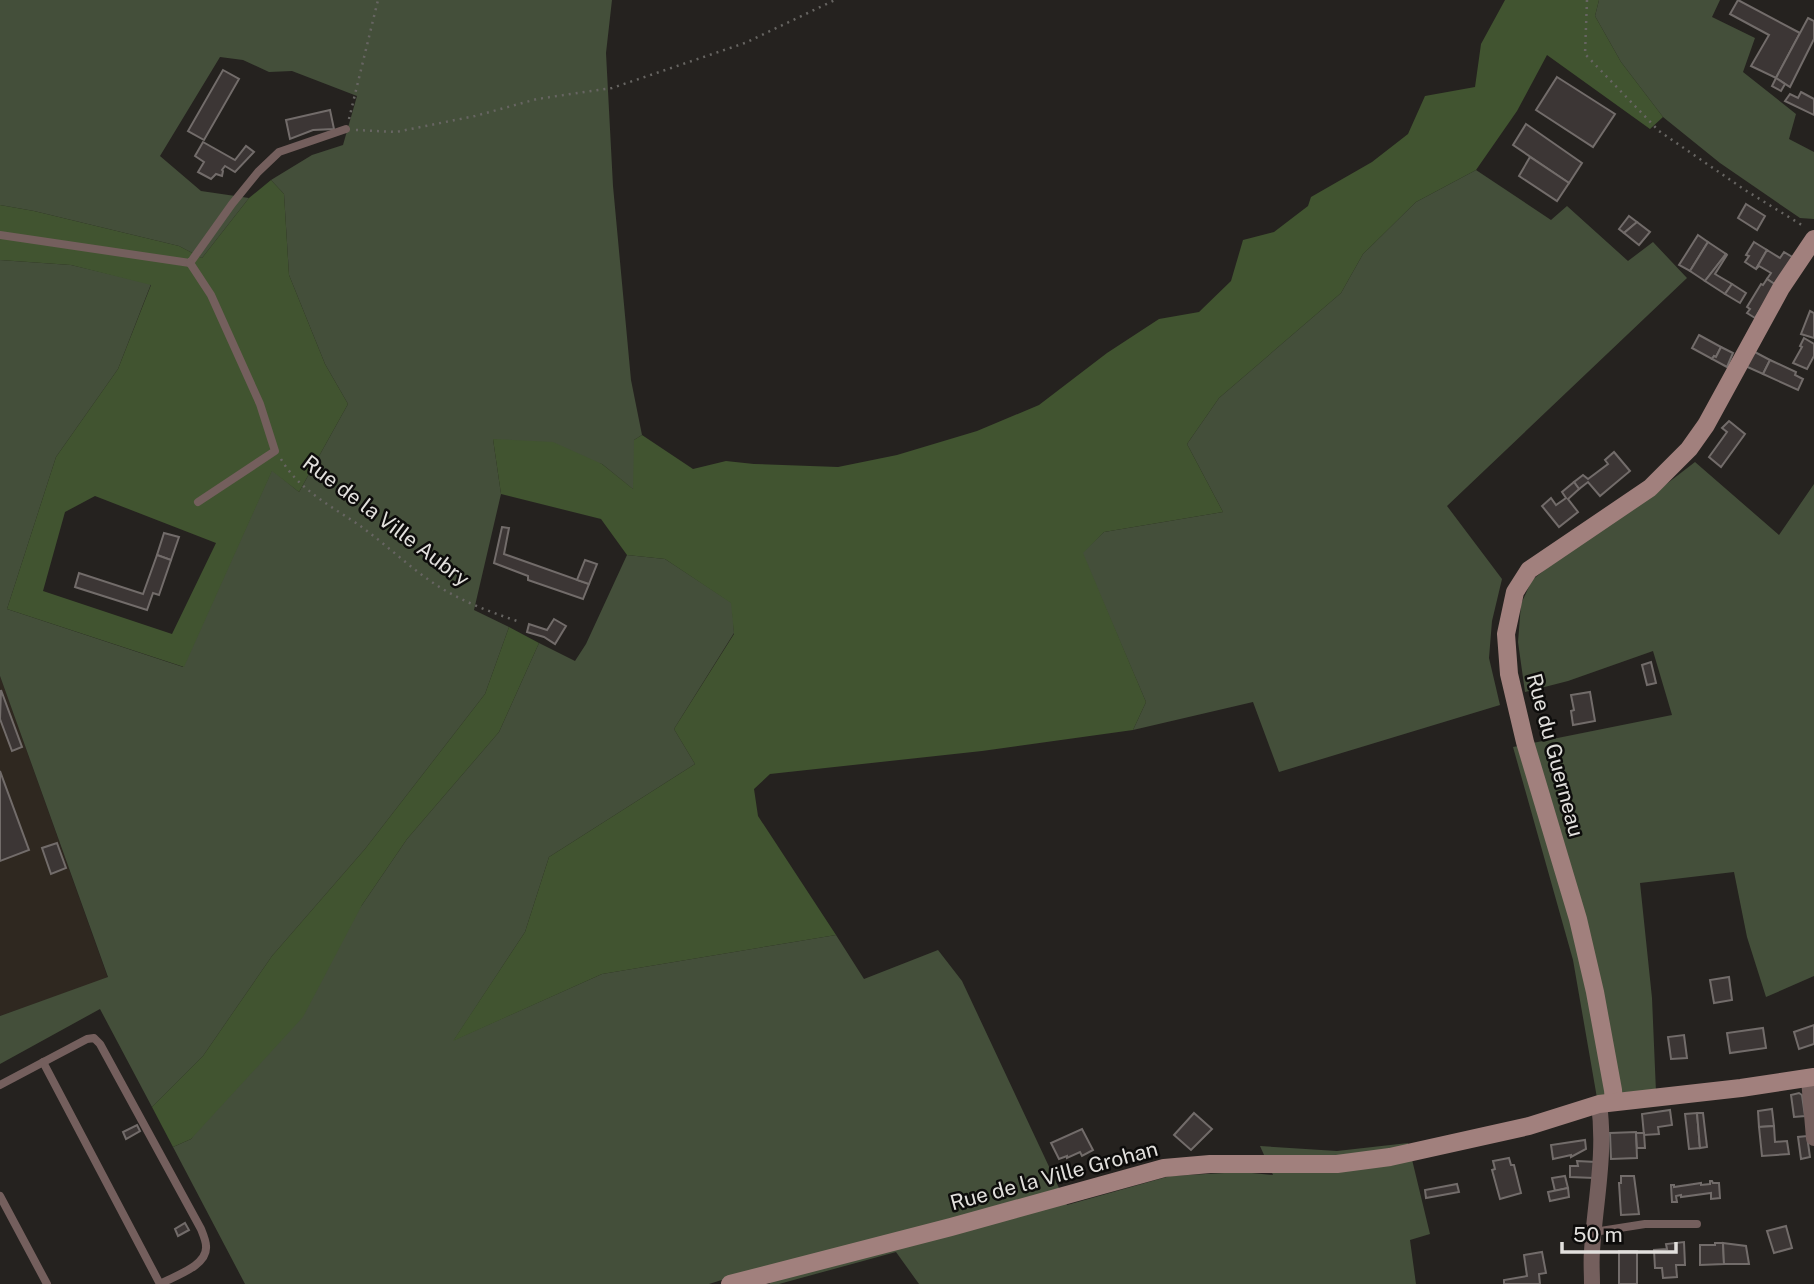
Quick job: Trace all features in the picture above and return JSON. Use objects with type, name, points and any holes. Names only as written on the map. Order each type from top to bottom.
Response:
[{"type":"street","name":"Rue du Guerneau","points":[[1607,1103],[1613,1090],[1595,992],[1578,919],[1525,742],[1509,674],[1506,634],[1514,592],[1530,570],[1650,488],[1689,449],[1706,425],[1781,288],[1814,239]]},
{"type":"street","name":"Rue de la Ville Grohan","points":[[730,1284],[1164,1168],[1210,1164],[1337,1164],[1390,1157],[1529,1126],[1607,1103],[1812,1078]]},
{"type":"street","points":[[1812,1078],[1814,1138]]},
{"type":"street","points":[[1592,1284],[1601,1166],[1601,1118],[1607,1103]]},
{"type":"lane","points":[[0,235],[190,263],[232,204],[258,172],[279,152],[346,129]]},
{"type":"lane","name":"Rue de la Ville Aubry","points":[[190,263],[211,295],[260,404],[275,451]]},
{"type":"lane","points":[[198,502],[275,451]]},
{"type":"lane","points":[[0,1085],[43,1062],[87,1039],[94,1038],[100,1044],[201,1229],[206,1245],[205,1255],[197,1264],[160,1284],[43,1062]]},
{"type":"lane","points":[[0,1196],[47,1284]]},
{"type":"lane","points":[[1594,1232],[1646,1224],[1697,1224]]},
{"type":"path","points":[[378,0],[346,129],[396,132],[475,116],[537,99],[611,88],[746,43],[835,0]]},
{"type":"path","points":[[1587,0],[1585,54],[1659,131],[1814,233]]},
{"type":"path","name":"Rue de la Ville Aubry","points":[[275,451],[288,471],[308,490],[440,587],[486,611],[520,622]]},
{"type":"shaded area","points":[[0,676],[108,978],[0,1016]]},
{"type":"green space","points":[[0,0],[612,0],[606,53],[613,186],[631,380],[642,435],[634,440],[634,490],[602,464],[493,439],[501,494],[474,610],[509,627],[485,694],[365,849],[272,956],[203,1056],[152,1107],[100,1009],[0,1064],[0,1016],[108,977],[0,676],[0,260],[71,265],[151,284],[118,369],[56,457],[7,609],[183,667],[272,470],[299,492],[348,404],[325,364],[289,275],[284,194],[271,180],[312,155],[343,145],[357,96],[292,71],[269,72],[243,60],[220,57],[160,156],[201,191],[249,198],[202,258],[179,246],[0,205]]},
{"type":"green space","points":[[1505,0],[1599,0],[1595,16],[1621,62],[1663,117],[1650,129],[1547,55],[1517,111],[1476,170],[1416,202],[1363,254],[1341,293],[1219,398],[1187,444],[1223,512],[1104,532],[1083,553],[1146,702],[1133,730],[982,751],[770,774],[754,789],[758,816],[836,935],[602,974],[453,1041],[525,932],[549,857],[695,764],[674,729],[734,634],[731,603],[665,559],[627,555],[601,519],[501,494],[493,439],[553,442],[602,464],[633,489],[634,440],[642,435],[693,469],[726,461],[838,467],[897,455],[977,431],[1039,405],[1107,353],[1159,319],[1199,312],[1231,281],[1243,240],[1274,232],[1308,206],[1311,197],[1372,162],[1408,134],[1425,96],[1475,87],[1481,44]]},
{"type":"green space","points":[[1599,0],[1720,0],[1712,17],[1755,38],[1743,72],[1796,114],[1789,139],[1814,152],[1814,219],[1800,218],[1720,163],[1663,117],[1621,62],[1595,16]]},
{"type":"green space","points":[[1476,170],[1551,220],[1567,206],[1628,261],[1653,242],[1687,278],[1447,506],[1502,579],[1492,621],[1489,658],[1500,705],[1279,772],[1253,702],[1133,730],[1146,702],[1082,553],[1104,532],[1223,512],[1187,444],[1219,398],[1341,293],[1363,254],[1416,202]]},
{"type":"green space","points":[[271,180],[284,194],[289,275],[325,364],[348,404],[299,492],[272,471],[184,667],[7,609],[56,457],[118,369],[151,285],[71,265],[0,260],[0,205],[179,246],[202,258],[249,198]],"holes":[[[95,496],[216,543],[172,634],[43,591],[65,512]]]},
{"type":"green space","points":[[1695,462],[1779,535],[1814,484],[1814,976],[1766,997],[1747,937],[1734,872],[1640,883],[1652,998],[1656,1092],[1597,1098],[1573,960],[1513,747],[1672,715],[1653,651],[1568,681],[1525,692],[1518,642],[1521,604],[1532,580]]},
{"type":"green space","points":[[627,555],[665,559],[732,603],[734,633],[674,729],[695,764],[549,857],[525,932],[454,1040],[602,974],[836,935],[864,979],[938,950],[962,981],[1067,1205],[1170,1176],[1242,1172],[1273,1175],[1260,1146],[1337,1151],[1408,1143],[1430,1234],[1410,1240],[1416,1284],[919,1284],[896,1252],[779,1284],[770,1284],[760,1268],[709,1284],[245,1284],[173,1147],[191,1139],[407,839],[499,732],[539,643],[575,661],[586,644]]},
{"type":"green space","points":[[509,627],[539,643],[499,732],[407,839],[362,905],[303,1017],[191,1139],[173,1147],[152,1107],[203,1056],[272,956],[365,849],[485,694]]},
{"type":"building","points":[[1738,0],[1800,33],[1776,78],[1751,66],[1769,35],[1730,14]]},
{"type":"building","points":[[1808,18],[1814,21],[1814,39],[1790,87],[1776,78]]},
{"type":"building","points":[[223,70],[239,79],[204,140],[188,131]]},
{"type":"building","points":[[1557,77],[1615,114],[1593,147],[1536,110]]},
{"type":"building","points":[[1776,78],[1785,84],[1781,91],[1772,86]]},
{"type":"building","points":[[1801,92],[1814,99],[1814,115],[1785,101],[1790,94],[1798,98]]},
{"type":"building","points":[[330,110],[334,129],[313,130],[290,139],[286,120]]},
{"type":"building","points":[[1526,124],[1582,163],[1569,183],[1513,145]]},
{"type":"building","points":[[203,142],[235,160],[246,146],[254,152],[235,172],[225,166],[222,176],[216,174],[211,179],[198,172],[204,162],[195,156]]},
{"type":"building","points":[[1530,157],[1569,183],[1557,201],[1519,176]]},
{"type":"building","points":[[1746,204],[1765,216],[1757,230],[1738,218]]},
{"type":"building","points":[[1629,216],[1637,222],[1624,233],[1619,229]]},
{"type":"building","points":[[1637,222],[1650,232],[1639,245],[1624,233]]},
{"type":"building","points":[[1698,235],[1708,242],[1690,271],[1679,265]]},
{"type":"building","points":[[1708,242],[1726,254],[1705,281],[1690,271]]},
{"type":"building","points":[[1754,242],[1767,250],[1756,269],[1745,262]]},
{"type":"building","points":[[1767,250],[1780,258],[1784,252],[1794,258],[1776,285],[1767,279],[1771,273],[1759,266],[1756,269]]},
{"type":"building","points":[[1726,254],[1715,274],[1732,284],[1725,294],[1705,281]]},
{"type":"building","points":[[1767,279],[1776,285],[1755,318],[1747,313],[1750,309],[1747,307]]},
{"type":"building","points":[[1732,284],[1746,293],[1740,303],[1725,294]]},
{"type":"building","points":[[1810,311],[1814,313],[1814,338],[1801,334]]},
{"type":"building","points":[[1699,335],[1721,347],[1716,357],[1712,359],[1692,348]]},
{"type":"building","points":[[1804,338],[1814,344],[1814,356],[1807,369],[1793,363]]},
{"type":"building","points":[[1721,347],[1733,353],[1727,367],[1712,359]]},
{"type":"building","points":[[1751,350],[1770,360],[1763,374],[1743,365]]},
{"type":"building","points":[[1770,360],[1796,372],[1795,375],[1803,379],[1798,390],[1763,374]]},
{"type":"building","points":[[1729,421],[1745,434],[1721,467],[1709,457],[1727,432],[1722,428]]},
{"type":"building","points":[[1614,452],[1630,471],[1600,496],[1588,482],[1579,489],[1574,482],[1583,475],[1588,479],[1608,464],[1605,460]]},
{"type":"building","points":[[1574,482],[1579,489],[1568,499],[1578,512],[1559,527],[1542,506],[1551,498],[1556,505],[1566,498],[1562,492]]},
{"type":"building","points":[[502,527],[509,528],[504,554],[589,584],[583,599],[528,580],[528,576],[494,563]]},
{"type":"building","points":[[164,533],[179,537],[171,560],[157,555]]},
{"type":"building","points":[[157,555],[171,560],[159,595],[153,593],[147,610],[75,587],[79,573],[143,594]]},
{"type":"building","points":[[585,560],[597,564],[589,584],[577,580]]},
{"type":"building","points":[[554,619],[566,626],[555,644],[544,637],[527,632],[529,624],[547,630]]},
{"type":"building","points":[[1651,662],[1656,683],[1647,685],[1642,665]]},
{"type":"building","points":[[1,690],[22,747],[12,751],[0,719]]},
{"type":"building","points":[[1590,692],[1595,721],[1573,725],[1571,695]]},
{"type":"building","points":[[0,771],[29,850],[0,861]]},
{"type":"building","points":[[57,843],[66,868],[51,874],[42,848]]},
{"type":"building","points":[[1729,977],[1732,1000],[1714,1003],[1710,980]]},
{"type":"building","points":[[1814,1025],[1814,1044],[1799,1049],[1794,1032]]},
{"type":"building","points":[[1763,1028],[1766,1048],[1730,1053],[1727,1033]]},
{"type":"building","points":[[1684,1035],[1687,1058],[1671,1059],[1668,1037]]},
{"type":"building","points":[[1791,1095],[1802,1095],[1805,1116],[1794,1117]]},
{"type":"building","points":[[1772,1109],[1774,1126],[1759,1127],[1758,1111]]},
{"type":"building","points":[[1670,1110],[1672,1125],[1658,1127],[1659,1134],[1644,1135],[1642,1114]]},
{"type":"building","points":[[1194,1113],[1212,1129],[1191,1150],[1174,1135]]},
{"type":"building","points":[[1697,1113],[1700,1148],[1689,1149],[1685,1114]]},
{"type":"building","points":[[1697,1113],[1703,1113],[1707,1147],[1700,1148]]},
{"type":"building","points":[[137,1125],[140,1131],[126,1139],[123,1132]]},
{"type":"building","points":[[1774,1126],[1775,1142],[1787,1141],[1789,1154],[1762,1156],[1759,1127]]},
{"type":"building","points":[[1082,1129],[1093,1150],[1082,1156],[1080,1152],[1059,1159],[1051,1143]]},
{"type":"building","points":[[1636,1132],[1637,1158],[1611,1159],[1610,1133]]},
{"type":"building","points":[[1636,1133],[1644,1133],[1645,1148],[1637,1148]]},
{"type":"building","points":[[1807,1136],[1810,1157],[1801,1159],[1798,1137]]},
{"type":"building","points":[[1585,1140],[1586,1149],[1571,1157],[1553,1159],[1551,1145]]},
{"type":"building","points":[[1509,1158],[1511,1165],[1514,1165],[1521,1193],[1500,1199],[1492,1170],[1495,1169],[1493,1161]]},
{"type":"building","points":[[1577,1161],[1596,1162],[1594,1178],[1570,1177],[1570,1166],[1578,1166]]},
{"type":"building","points":[[1565,1176],[1568,1188],[1555,1191],[1552,1178]]},
{"type":"building","points":[[1621,1176],[1634,1176],[1639,1214],[1621,1215]]},
{"type":"building","points":[[1710,1181],[1719,1183],[1720,1198],[1711,1199],[1711,1193],[1681,1195],[1676,1196],[1677,1202],[1672,1202],[1671,1185],[1701,1185],[1710,1184]]},
{"type":"building","points":[[1457,1184],[1459,1192],[1426,1198],[1425,1190]]},
{"type":"building","points":[[1568,1188],[1569,1197],[1550,1201],[1548,1192]]},
{"type":"building","points":[[185,1223],[189,1230],[178,1236],[175,1229]]},
{"type":"building","points":[[1786,1226],[1792,1248],[1774,1253],[1767,1231]]},
{"type":"building","points":[[1684,1242],[1685,1265],[1676,1265],[1677,1277],[1663,1278],[1662,1268],[1655,1268],[1654,1250],[1667,1249],[1666,1244]]},
{"type":"building","points":[[1723,1243],[1724,1264],[1700,1265],[1700,1245]]},
{"type":"building","points":[[1723,1243],[1746,1246],[1749,1264],[1724,1264]]},
{"type":"building","points":[[1619,1251],[1637,1251],[1637,1284],[1619,1284]]},
{"type":"building","points":[[1542,1252],[1546,1273],[1539,1274],[1540,1284],[1504,1284],[1504,1280],[1527,1276],[1524,1255]]}]
